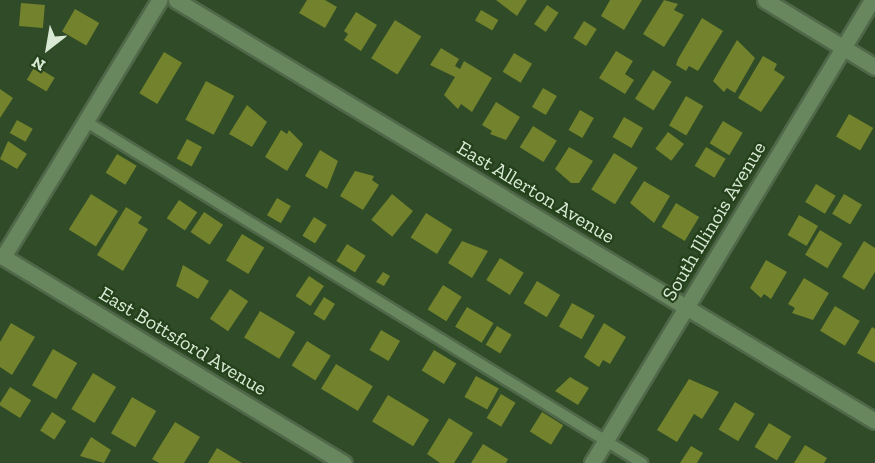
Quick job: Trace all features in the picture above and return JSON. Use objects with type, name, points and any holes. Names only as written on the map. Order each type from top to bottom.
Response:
[{"type":"street","points":[[2,256],[159,0]]},
{"type":"street","name":"East Allerton Avenue","points":[[176,0],[875,421]]},
{"type":"street","points":[[765,0],[875,67]]},
{"type":"street","name":"South Illinois Avenue","points":[[592,463],[872,0]]},
{"type":"street","name":"East Bottsford Avenue","points":[[2,256],[344,463]]},
{"type":"lane","points":[[85,121],[642,463]]},
{"type":"building","points":[[307,0],[325,0],[337,7],[325,28],[299,13]]},
{"type":"building","points":[[496,0],[527,0],[517,16]]},
{"type":"building","points":[[610,0],[642,0],[624,30],[601,16]]},
{"type":"building","points":[[664,0],[678,4],[674,10],[684,15],[664,47],[643,34]]},
{"type":"building","points":[[21,3],[45,5],[43,28],[19,26]]},
{"type":"building","points":[[547,5],[559,13],[546,32],[534,24]]},
{"type":"building","points":[[75,9],[99,23],[86,46],[62,32]]},
{"type":"building","points":[[481,10],[498,20],[492,30],[475,20]]},
{"type":"building","points":[[356,12],[377,25],[361,51],[344,40],[348,34],[344,31]]},
{"type":"building","points":[[702,18],[723,31],[698,71],[689,66],[686,71],[676,65]]},
{"type":"building","points":[[395,20],[421,36],[397,75],[371,58]]},
{"type":"building","points":[[584,21],[597,29],[586,46],[573,38]]},
{"type":"building","points":[[737,40],[755,58],[735,93],[727,88],[724,92],[713,81]]},
{"type":"building","points":[[441,48],[459,59],[455,66],[460,69],[464,61],[492,78],[472,112],[461,104],[458,109],[444,95],[455,77],[430,65]]},
{"type":"building","points":[[616,51],[633,61],[625,74],[634,80],[625,94],[599,78]]},
{"type":"building","points":[[164,52],[182,63],[157,104],[139,93]]},
{"type":"building","points":[[514,53],[532,64],[521,83],[503,72]]},
{"type":"building","points":[[763,56],[777,64],[774,70],[785,77],[761,112],[738,98]]},
{"type":"building","points":[[35,66],[55,78],[46,92],[27,80]]},
{"type":"building","points":[[653,70],[672,82],[654,110],[635,99]]},
{"type":"building","points":[[206,81],[234,96],[214,135],[185,120]]},
{"type":"building","points":[[543,88],[557,96],[546,115],[532,107]]},
{"type":"building","points":[[0,89],[13,98],[0,118]]},
{"type":"building","points":[[686,96],[703,106],[686,135],[669,125]]},
{"type":"building","points":[[496,102],[520,117],[506,140],[490,134],[492,131],[482,125]]},
{"type":"building","points":[[247,105],[267,122],[252,147],[229,134]]},
{"type":"building","points":[[580,110],[594,118],[582,138],[568,130]]},
{"type":"building","points":[[849,114],[873,128],[860,151],[836,137]]},
{"type":"building","points":[[624,117],[643,128],[632,148],[612,137]]},
{"type":"building","points":[[17,120],[33,129],[25,142],[10,133]]},
{"type":"building","points":[[723,121],[743,133],[729,155],[710,143]]},
{"type":"building","points":[[533,126],[557,141],[543,162],[520,147]]},
{"type":"building","points":[[281,130],[287,134],[289,130],[303,144],[287,171],[265,157]]},
{"type":"building","points":[[668,132],[684,144],[671,161],[655,149]]},
{"type":"building","points":[[187,139],[202,147],[192,166],[177,158]]},
{"type":"building","points":[[8,141],[27,154],[17,169],[0,159]]},
{"type":"building","points":[[569,147],[593,161],[579,183],[571,183],[555,169]]},
{"type":"building","points":[[706,147],[726,159],[714,178],[695,166]]},
{"type":"building","points":[[320,150],[338,161],[327,189],[305,176]]},
{"type":"building","points":[[614,153],[638,168],[615,204],[591,189]]},
{"type":"building","points":[[117,154],[137,166],[125,185],[106,173]]},
{"type":"building","points":[[355,171],[374,176],[372,180],[379,185],[363,210],[340,196]]},
{"type":"building","points":[[644,181],[670,196],[654,223],[630,203]]},
{"type":"building","points":[[816,184],[836,196],[825,214],[805,202]]},
{"type":"building","points":[[91,194],[118,211],[96,247],[69,230]]},
{"type":"building","points":[[392,194],[413,211],[392,237],[371,220]]},
{"type":"building","points":[[844,194],[862,205],[850,225],[832,214]]},
{"type":"building","points":[[277,198],[291,206],[281,223],[267,215]]},
{"type":"building","points":[[179,200],[197,212],[185,231],[167,218]]},
{"type":"building","points":[[676,203],[699,217],[685,241],[662,227]]},
{"type":"building","points":[[126,207],[142,217],[138,223],[148,229],[123,271],[97,255]]},
{"type":"building","points":[[204,212],[223,225],[210,245],[191,232]]},
{"type":"building","points":[[426,213],[452,229],[437,254],[411,238]]},
{"type":"building","points":[[799,215],[818,226],[807,246],[788,235]]},
{"type":"building","points":[[314,217],[327,225],[315,244],[302,236]]},
{"type":"building","points":[[820,230],[842,243],[827,268],[805,255]]},
{"type":"building","points":[[242,234],[264,247],[248,274],[226,261]]},
{"type":"building","points":[[462,241],[488,251],[472,278],[448,263]]},
{"type":"building","points":[[864,241],[875,248],[875,272],[864,290],[842,277]]},
{"type":"building","points":[[347,244],[366,256],[355,273],[336,261]]},
{"type":"building","points":[[500,258],[524,273],[510,295],[486,280]]},
{"type":"building","points":[[766,260],[787,272],[771,299],[764,294],[761,298],[750,288]]},
{"type":"building","points":[[183,265],[209,281],[198,299],[176,286]]},
{"type":"building","points":[[383,272],[390,276],[384,286],[376,282]]},
{"type":"building","points":[[309,276],[324,286],[311,306],[296,296]]},
{"type":"building","points":[[804,278],[829,293],[813,320],[792,313],[795,308],[788,304]]},
{"type":"building","points":[[537,281],[560,295],[547,317],[524,303]]},
{"type":"building","points":[[443,285],[462,297],[446,321],[428,310]]},
{"type":"building","points":[[230,289],[248,301],[228,331],[210,319]]},
{"type":"building","points":[[324,297],[335,304],[324,321],[313,314]]},
{"type":"building","points":[[572,303],[595,316],[582,339],[559,327]]},
{"type":"building","points":[[835,306],[860,321],[845,346],[820,331]]},
{"type":"building","points":[[467,307],[494,323],[482,343],[455,327]]},
{"type":"building","points":[[260,311],[295,332],[279,359],[244,338]]},
{"type":"building","points":[[11,323],[35,337],[12,375],[0,367],[0,342]]},
{"type":"building","points":[[604,323],[626,337],[610,364],[603,360],[599,367],[584,357]]},
{"type":"building","points":[[497,326],[512,335],[500,354],[486,345]]},
{"type":"building","points":[[872,327],[875,329],[875,363],[857,353]]},
{"type":"building","points":[[381,330],[400,341],[389,361],[370,350]]},
{"type":"building","points":[[307,341],[331,356],[315,380],[292,366]]},
{"type":"building","points":[[53,349],[77,363],[56,399],[32,385]]},
{"type":"building","points":[[434,350],[456,363],[444,384],[422,371]]},
{"type":"building","points":[[336,364],[373,386],[358,411],[321,389]]},
{"type":"building","points":[[93,373],[116,387],[95,423],[71,409]]},
{"type":"building","points":[[476,376],[499,389],[487,410],[464,397]]},
{"type":"building","points":[[570,377],[589,388],[578,405],[555,391]]},
{"type":"building","points":[[689,379],[719,392],[702,419],[694,414],[677,442],[657,430]]},
{"type":"building","points":[[10,387],[31,400],[20,418],[0,406]]},
{"type":"building","points":[[501,394],[516,403],[501,427],[487,418]]},
{"type":"building","points":[[388,395],[429,420],[413,446],[372,422]]},
{"type":"building","points":[[132,397],[156,411],[135,447],[111,433]]},
{"type":"building","points":[[735,402],[755,414],[738,441],[719,429]]},
{"type":"building","points":[[52,412],[66,421],[54,440],[40,430]]},
{"type":"building","points":[[542,412],[563,425],[551,445],[530,432]]},
{"type":"building","points":[[449,418],[473,433],[454,463],[440,463],[427,454]]},
{"type":"building","points":[[175,422],[200,437],[184,463],[159,463],[152,459]]},
{"type":"building","points":[[769,423],[791,436],[777,460],[755,447]]},
{"type":"building","points":[[91,437],[111,450],[104,463],[80,456]]},
{"type":"building","points":[[483,444],[508,459],[506,463],[471,463]]},
{"type":"building","points":[[805,445],[827,458],[824,463],[794,463]]},
{"type":"building","points":[[691,446],[703,453],[697,463],[680,463]]},
{"type":"building","points":[[217,448],[242,463],[208,463]]}]
